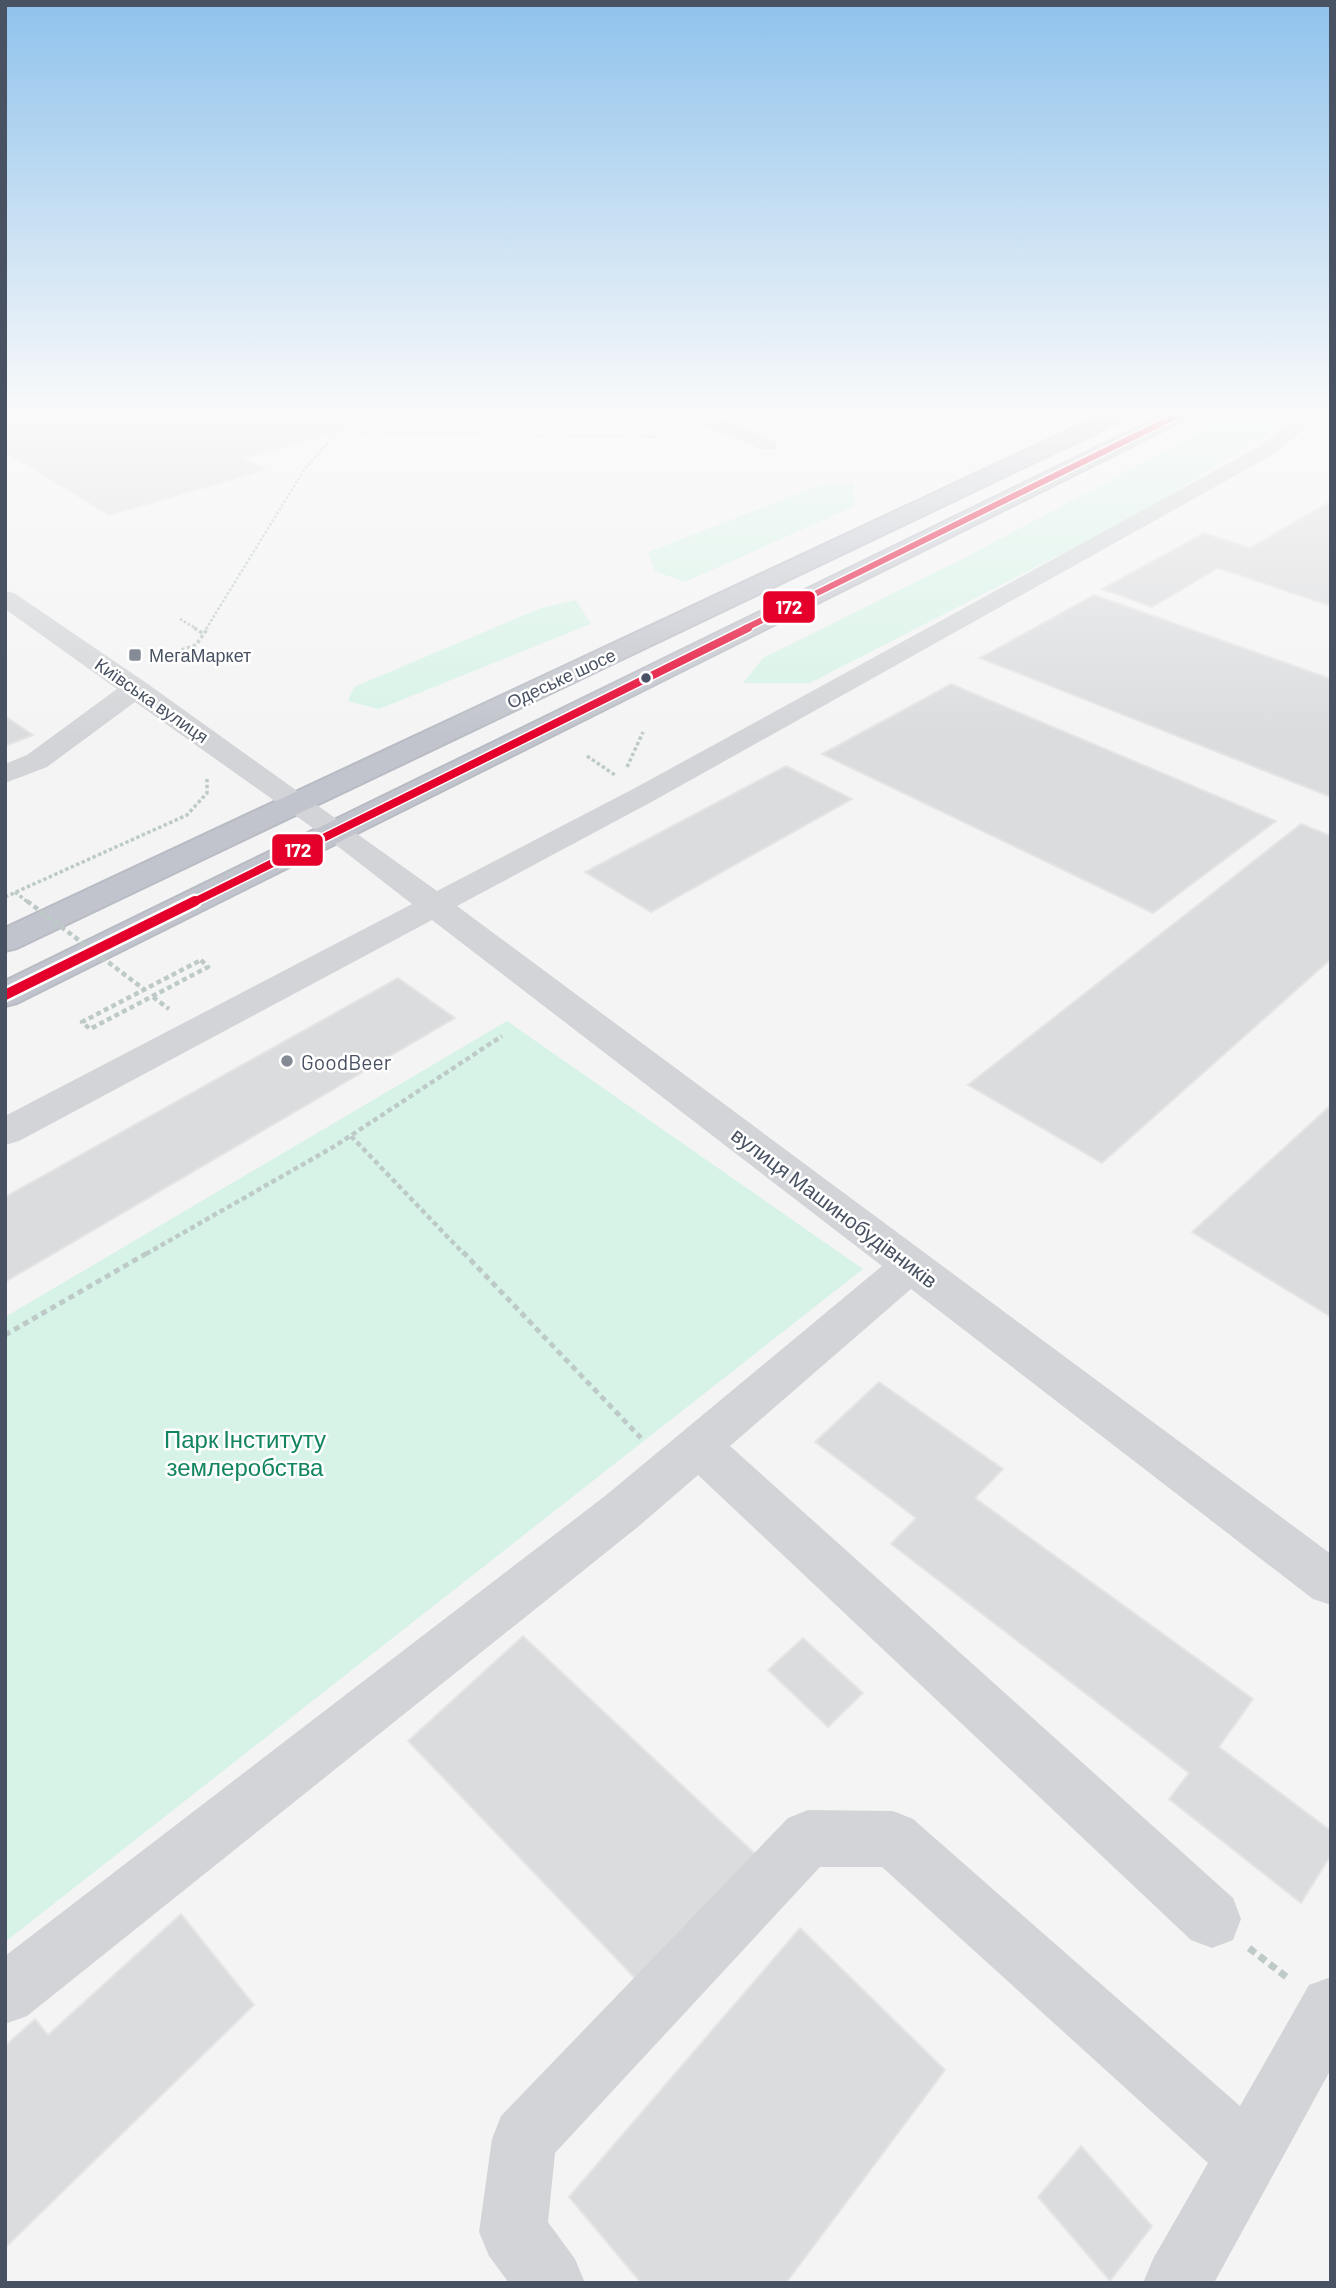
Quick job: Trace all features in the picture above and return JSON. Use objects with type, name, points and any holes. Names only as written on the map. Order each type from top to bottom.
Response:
[{"type":"highway","name":"Одеське шосе","points":[[5,942],[890,523]]},
{"type":"highway","name":"Одеське шосе","points":[[5,995],[962,523]]},
{"type":"street","points":[[5,1132],[657,787],[1135,523]]},
{"type":"street","name":"Київська вулиця","points":[[5,598],[338,832]]},
{"type":"street","points":[[5,774],[37,761],[136,688]]},
{"type":"street","name":"вулиця Машинобудівників","points":[[338,832],[1331,1583]]},
{"type":"street","points":[[5,1994],[622,1511],[911,1265]]},
{"type":"street","points":[[684,1458],[1212,1919]]},
{"type":"street","points":[[551,2283],[513,2232],[524,2139],[808,1838],[893,1839],[1248,2157]]},
{"type":"street","points":[[1177,2283],[1330,2009]]},
{"type":"path","points":[[151,661],[196,645],[272,523]]},
{"type":"path","points":[[180,618],[204,634]]},
{"type":"path","points":[[627,767],[643,732]]},
{"type":"path","points":[[5,897],[187,815],[207,793],[209,780],[197,772]]},
{"type":"path","points":[[15,892],[145,990]]},
{"type":"path","points":[[201,960],[208,967],[153,997],[90,1030],[82,1022],[201,960]]},
{"type":"path","points":[[153,997],[175,1013]]},
{"type":"path","points":[[5,1335],[351,1136],[502,1036]]},
{"type":"path","points":[[351,1136],[684,1458]]},
{"type":"path","points":[[1212,1919],[1330,2009]]},
{"type":"green space","points":[[723,523],[817,523],[685,582],[655,571],[648,552]]},
{"type":"green space","points":[[1030,523],[1122,523],[810,683],[743,683],[763,658]]},
{"type":"green space","points":[[576,600],[591,624],[379,709],[348,701],[354,687],[541,608]]},
{"type":"green space","name":"Парк Інституту землеробства","points":[[507,1021],[863,1269],[5,1942],[5,1317]]},
{"type":"building","points":[[1293,523],[1331,523],[1331,606],[1218,568],[1152,607],[1102,589],[1204,533],[1250,548]]},
{"type":"building","points":[[1094,595],[1331,679],[1331,797],[980,658]]},
{"type":"building","points":[[951,684],[1276,821],[1153,913],[822,754]]},
{"type":"building","points":[[5,716],[33,735],[5,746]]},
{"type":"building","points":[[786,766],[852,799],[651,912],[585,872]]},
{"type":"building","points":[[1301,824],[1331,836],[1331,959],[1102,1163],[968,1085]]},
{"type":"building","points":[[398,978],[455,1018],[5,1282],[5,1197]]},
{"type":"building","points":[[1331,1105],[1331,1317],[1192,1232]]},
{"type":"building","points":[[879,1382],[1003,1469],[975,1498],[1253,1699],[1219,1747],[1331,1831],[1331,1855],[1301,1903],[1169,1799],[1189,1773],[891,1544],[916,1518],[815,1442]]},
{"type":"building","points":[[523,1636],[767,1865],[652,1996],[408,1741]]},
{"type":"building","points":[[803,1638],[863,1693],[828,1727],[768,1670]]},
{"type":"building","points":[[181,1914],[254,2005],[5,2248],[5,2046],[35,2019],[48,2035]]},
{"type":"building","points":[[800,1928],[945,2070],[786,2283],[641,2283],[569,2197]]},
{"type":"building","points":[[1081,2146],[1152,2226],[1110,2281],[1038,2197]]},
{"type":"transit line","name":"172","points":[[5,995],[960,523]]},
{"type":"place","name":"МегаМаркет","points":[[135,655]]},
{"type":"place","name":"GoodBeer","points":[[287,1061]]}]
